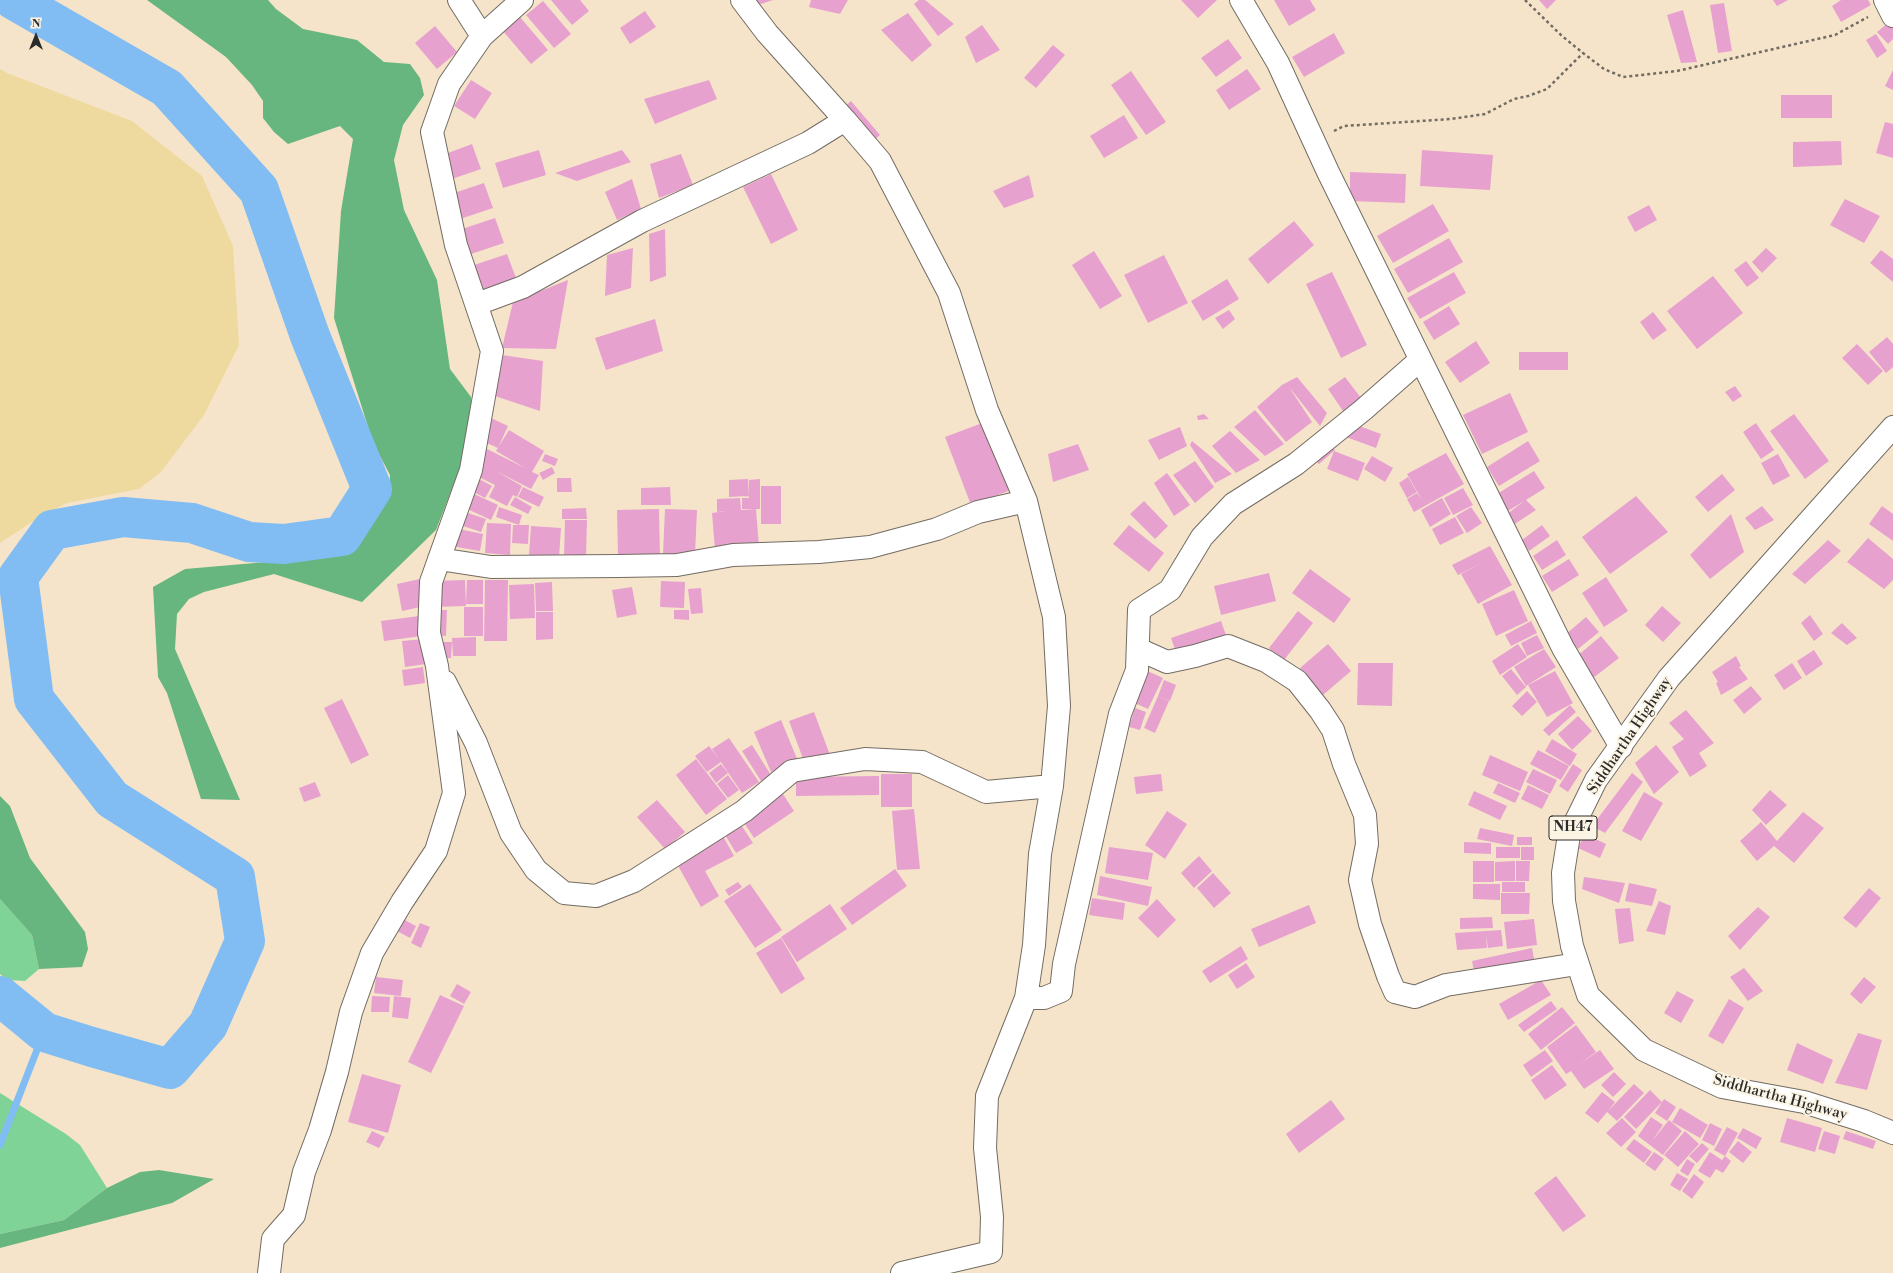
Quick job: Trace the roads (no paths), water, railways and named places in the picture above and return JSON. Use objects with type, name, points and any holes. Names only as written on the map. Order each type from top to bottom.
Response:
[{"type":"main road","points":[[459,0],[482,36]]},
{"type":"main road","points":[[269,1273],[273,1239],[294,1215],[304,1172],[320,1130],[337,1072],[351,1012],[372,953],[402,902],[436,851],[454,793],[437,666],[428,633],[431,582],[471,470],[492,351],[456,245],[432,132],[449,84],[482,36],[522,0]]},
{"type":"main road","points":[[742,0],[767,33],[880,161],[949,293],[987,410],[1026,501],[1054,617],[1058,706],[1052,786],[1040,854],[1034,945],[1026,998],[987,1096],[985,1148],[992,1217],[991,1252],[902,1273]]},
{"type":"main road","points":[[1240,0],[1278,63],[1314,142],[1562,648],[1621,747]]},
{"type":"main road","points":[[477,304],[523,287],[642,221],[808,143],[845,120]]},
{"type":"main road","points":[[1026,998],[1044,998],[1061,991],[1064,964],[1120,714],[1137,670],[1139,610],[1170,590],[1202,537],[1233,504],[1296,464],[1363,410],[1420,360]]},
{"type":"main road","name":"Siddhartha Highway","points":[[1893,427],[1669,678],[1596,780],[1569,835],[1562,873],[1564,901],[1572,946],[1588,996],[1644,1050],[1722,1086],[1804,1102],[1864,1121],[1893,1134]]},
{"type":"main road","points":[[439,559],[491,567],[619,566],[677,564],[733,555],[848,550],[870,547],[937,529],[978,512],[1026,501]]},
{"type":"main road","points":[[1138,649],[1167,662],[1195,656],[1228,646],[1266,661],[1297,681],[1320,710],[1333,730],[1344,764],[1365,815],[1367,844],[1360,880],[1370,924],[1395,992],[1415,997],[1446,985],[1578,964]]},
{"type":"main road","points":[[437,666],[476,743],[511,833],[536,870],[564,893],[596,896],[634,881],[744,811],[792,771],[872,759],[922,762],[986,792],[1052,786]]},
{"type":"waterway","points":[[0,996],[44,1032],[170,1069],[208,1025],[245,941],[235,877],[112,799],[34,699],[18,577],[52,530],[123,517],[192,523],[249,542],[284,544],[342,536],[372,489],[310,336],[259,190],[167,88],[14,0]]},
{"type":"waterway","points":[[0,1145],[44,1032]]}]
